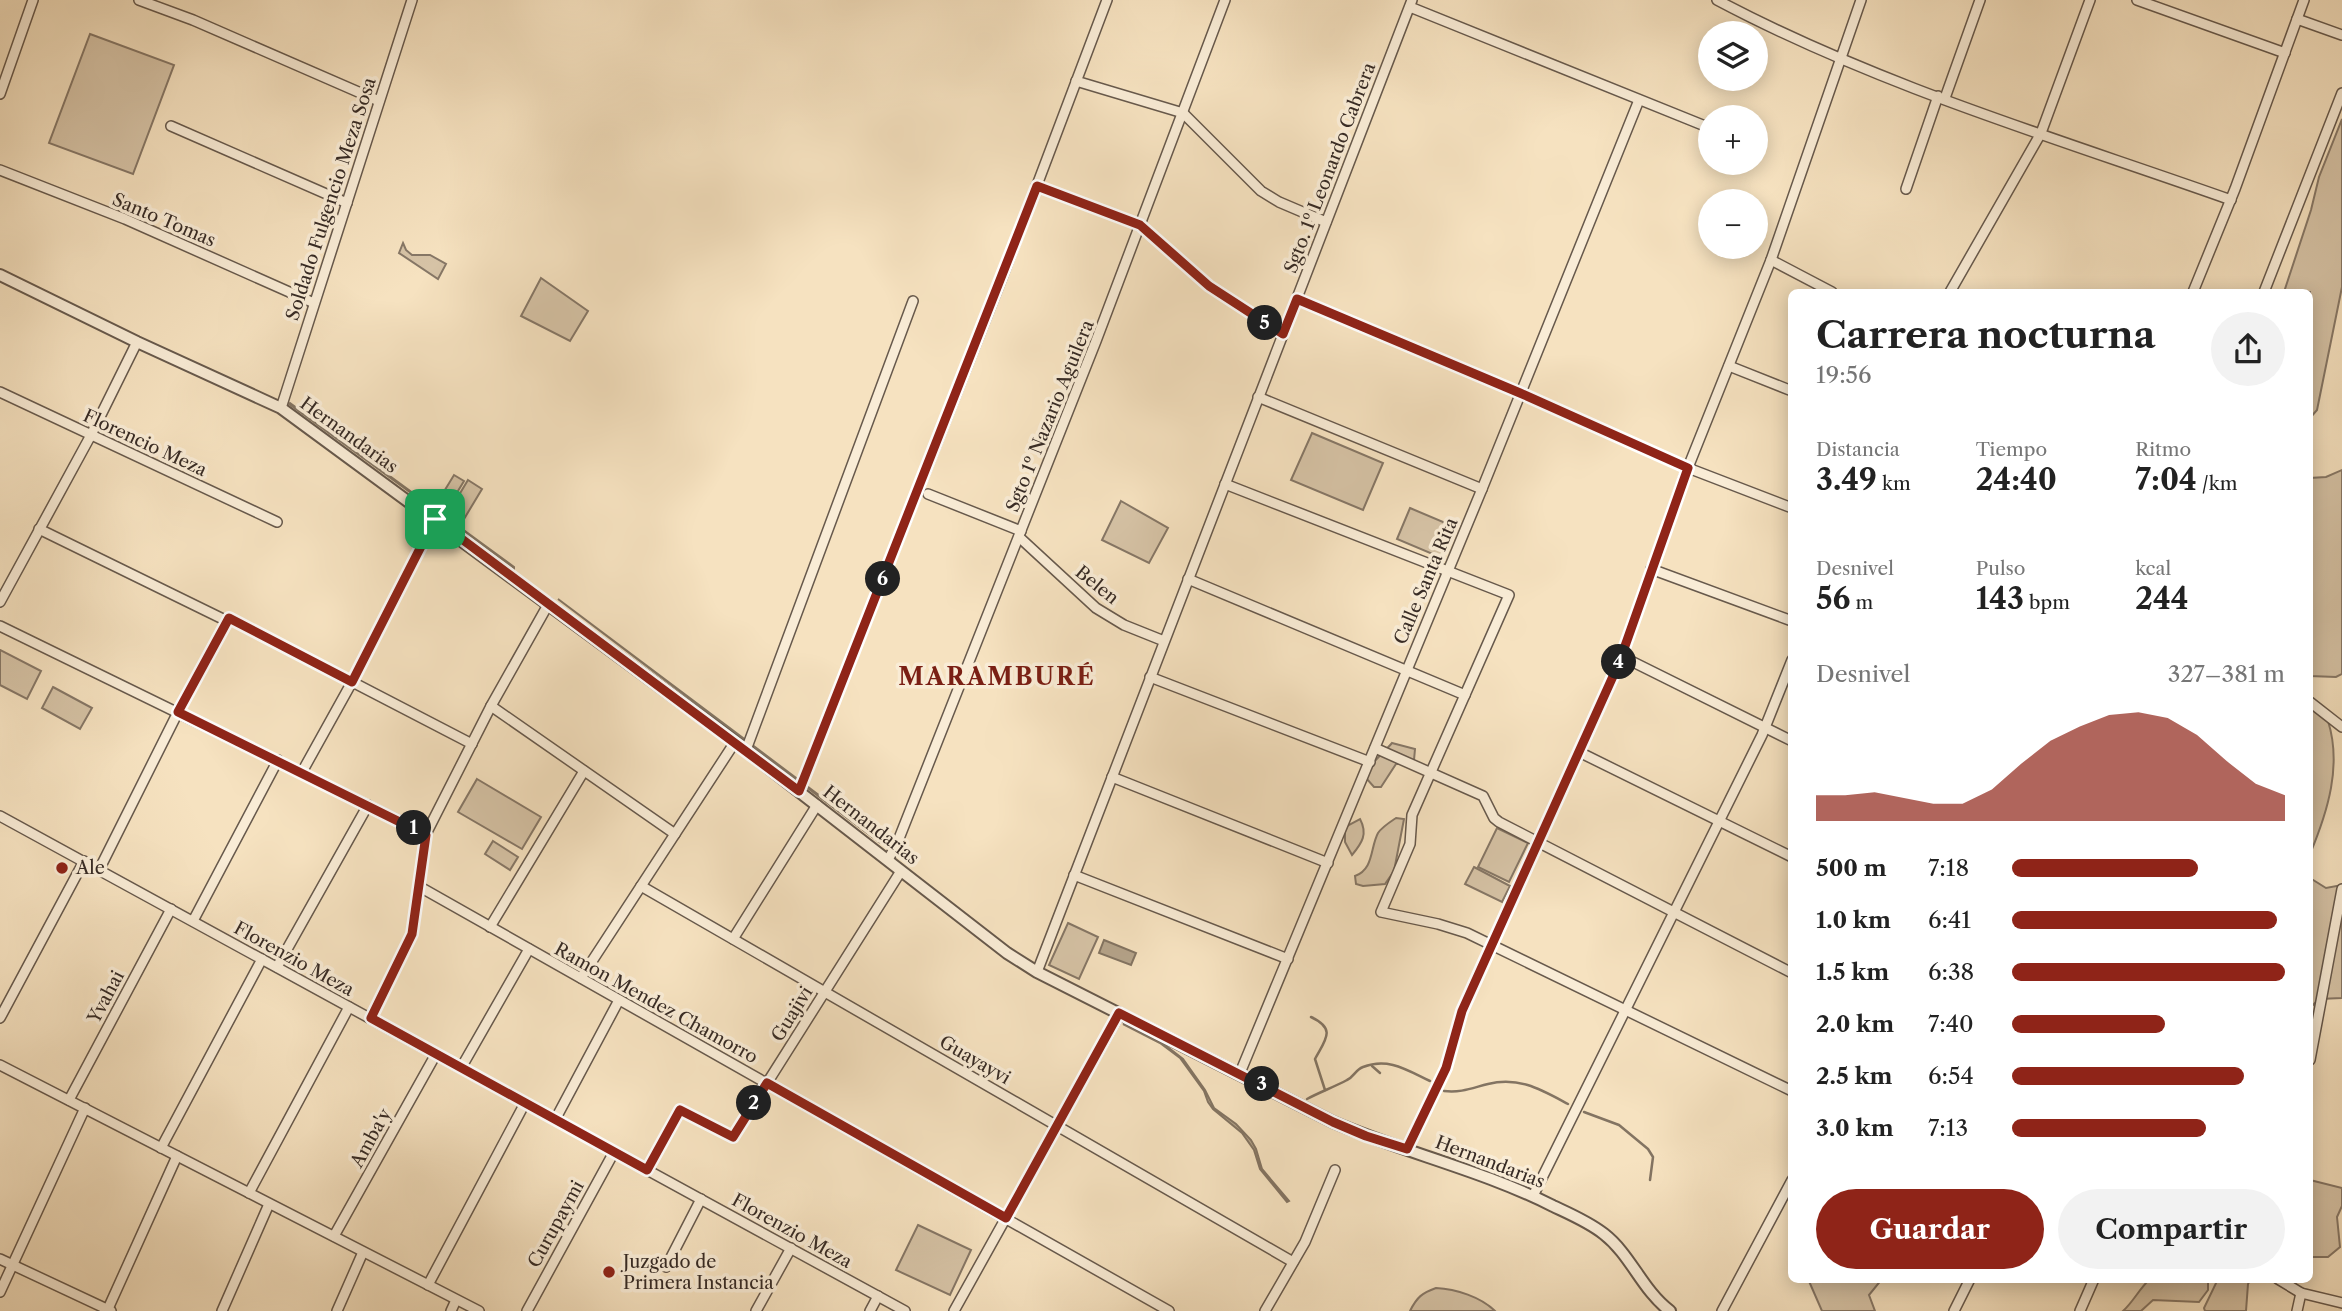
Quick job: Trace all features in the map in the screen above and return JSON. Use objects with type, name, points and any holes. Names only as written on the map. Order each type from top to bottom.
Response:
[{"type":"street","points":[[0,94],[33,0]]},
{"type":"street","points":[[139,0],[193,20],[379,101]]},
{"type":"street","name":"Soldado Fulgencio Meza Sosa","points":[[281,408],[412,0]]},
{"type":"street","points":[[799,791],[1037,186],[1107,0]]},
{"type":"street","name":"Sgto 1º Nazario Aguilera","points":[[888,860],[898,841],[1020,534],[1225,0]]},
{"type":"street","points":[[1717,0],[1839,60],[2231,200]]},
{"type":"street","points":[[1407,1149],[1446,1068],[1462,1011],[1621,656],[1688,468],[1771,260],[1861,0]]},
{"type":"street","points":[[1906,189],[1980,0]]},
{"type":"street","points":[[1952,289],[2041,133],[2090,0]]},
{"type":"street","points":[[2137,0],[2285,53]]},
{"type":"street","points":[[2194,289],[2231,200],[2304,0]]},
{"type":"street","points":[[1411,3],[1698,123]]},
{"type":"street","name":"Sgto. 1º Leonardo Cabrera","points":[[1037,972],[1411,3]]},
{"type":"street","points":[[2297,19],[2342,35]]},
{"type":"street","points":[[0,62],[10,66]]},
{"type":"street","points":[[1076,80],[1183,113],[1261,191],[1279,202],[1326,222]]},
{"type":"street","points":[[2265,289],[2342,93]]},
{"type":"street","name":"Calle Santa Rita","points":[[1240,1073],[1482,489],[1639,100]]},
{"type":"street","points":[[171,126],[347,203]]},
{"type":"street","name":"Santo Tomas","points":[[0,170],[125,219],[314,303]]},
{"type":"street","points":[[1037,186],[1140,225],[1209,286],[1283,334]]},
{"type":"street","points":[[1771,260],[1826,289]]},
{"type":"street","name":"Hernandarias","points":[[0,275],[281,408],[549,603],[746,750],[1007,953],[1037,972],[1333,1122],[1366,1136],[1467,1169],[1533,1196],[1591,1225],[1606,1236],[1652,1295],[1670,1311]]},
{"type":"street","points":[[1297,299],[1520,393],[1688,468],[1788,506]]},
{"type":"street","points":[[746,750],[913,301]]},
{"type":"street","points":[[0,601],[92,435],[137,342]]},
{"type":"street","points":[[1729,366],[1788,389]]},
{"type":"street","name":"Florencio Meza","points":[[0,392],[277,522]]},
{"type":"street","points":[[1258,397],[1482,489]]},
{"type":"street","points":[[1225,484],[1509,595],[1412,816],[1410,844],[1381,912],[1452,928],[1492,944],[1788,1089]]},
{"type":"street","points":[[928,494],[1020,534]]},
{"type":"street","points":[[302,772],[352,682],[435,519]]},
{"type":"street","points":[[39,529],[227,621]]},
{"type":"street","name":"Belen","points":[[1020,534],[1096,608],[1124,625],[1164,641]]},
{"type":"street","points":[[1651,569],[1788,620]]},
{"type":"street","points":[[1187,581],[1465,695]]},
{"type":"street","points":[[371,1018],[412,934],[426,835],[491,706],[549,603]]},
{"type":"street","points":[[99,870],[178,712],[229,618],[472,744]]},
{"type":"street","points":[[0,626],[426,835]]},
{"type":"street","points":[[1621,656],[1788,739]]},
{"type":"street","points":[[1533,1196],[1765,727],[1788,670]]},
{"type":"street","points":[[1150,677],[1370,762]]},
{"type":"street","points":[[2313,704],[2342,727]]},
{"type":"street","points":[[491,706],[675,834]]},
{"type":"street","points":[[581,978],[735,742]]},
{"type":"street","points":[[1375,748],[1483,796],[1493,818],[1788,971]]},
{"type":"street","points":[[1578,752],[1788,855]]},
{"type":"street","points":[[193,921],[278,761]]},
{"type":"street","points":[[490,927],[584,771]]},
{"type":"street","points":[[1112,777],[1328,863]]},
{"type":"street","points":[[277,967],[368,805]]},
{"type":"street","points":[[733,939],[817,805]]},
{"type":"street","name":"Florenzio Meza","points":[[0,816],[905,1311]]},
{"type":"street","points":[[0,1018],[84,861]]},
{"type":"street","name":"Guajivi","points":[[647,1170],[680,1110],[733,1137],[901,871]]},
{"type":"street","points":[[1074,875],[1288,959]]},
{"type":"street","name":"Guayayvi","points":[[641,886],[1293,1262]]},
{"type":"street","name":"Ramon Mendez Chamorro","points":[[420,887],[1169,1311]]},
{"type":"street","points":[[2313,1046],[2337,938],[2342,889]]},
{"type":"street","name":"Yvahai","points":[[69,1100],[172,909]]},
{"type":"street","points":[[461,1068],[529,949]]},
{"type":"street","points":[[161,1148],[262,959]]},
{"type":"street","points":[[555,1120],[619,1000]]},
{"type":"street","points":[[248,1193],[349,1007]]},
{"type":"street","points":[[954,1311],[1119,1013]]},
{"type":"street","name":"Amba'y","points":[[334,1236],[436,1054]]},
{"type":"street","points":[[0,1065],[479,1311]]},
{"type":"street","points":[[428,1285],[525,1103]]},
{"type":"street","points":[[0,1292],[85,1108]]},
{"type":"street","name":"Curupaymi","points":[[527,1311],[614,1152]]},
{"type":"street","points":[[0,1259],[108,1310],[177,1156]]},
{"type":"street","points":[[1265,1311],[1305,1242],[1335,1170]]},
{"type":"street","points":[[1722,1311],[1788,1187]]},
{"type":"street","points":[[666,1267],[701,1199]]},
{"type":"street","points":[[222,1311],[269,1203]]},
{"type":"street","points":[[756,1311],[790,1248]]},
{"type":"street","points":[[337,1311],[363,1252]]},
{"type":"street","points":[[1954,1311],[1968,1283]]},
{"type":"street","points":[[2080,1311],[2092,1283]]},
{"type":"street","points":[[2285,1283],[2301,1293],[2342,1303]]},
{"type":"street","points":[[2297,1311],[2301,1293]]},
{"type":"street","points":[[870,1311],[878,1296]]},
{"type":"street","points":[[451,1311],[456,1300]]},
{"type":"shaded area","points":[[90,34],[174,65],[133,174],[49,143]]},
{"type":"shaded area","points":[[2342,119],[2342,287],[2317,410],[2313,415],[2313,289],[2285,289],[2319,177]]},
{"type":"shaded area","points":[[403,243],[412,255],[430,255],[446,264],[438,279],[399,253]]},
{"type":"shaded area","points":[[541,278],[588,311],[570,341],[521,316]]},
{"type":"shaded area","points":[[289,404],[514,567],[514,568]]},
{"type":"shaded area","points":[[1312,433],[1383,463],[1363,510],[1291,480]]},
{"type":"shaded area","points":[[2342,470],[2342,674],[2336,677],[2313,676],[2313,478],[2326,477]]},
{"type":"shaded area","points":[[454,475],[464,481],[447,509],[437,503]]},
{"type":"shaded area","points":[[468,480],[482,489],[464,519],[450,510]]},
{"type":"shaded area","points":[[1121,501],[1168,528],[1149,563],[1102,540]]},
{"type":"shaded area","points":[[1410,508],[1455,527],[1442,558],[1397,539]]},
{"type":"shaded area","points":[[558,599],[880,841],[888,844],[879,842]]},
{"type":"shaded area","points":[[0,650],[41,671],[27,699],[0,685]]},
{"type":"shaded area","points":[[53,687],[92,708],[80,729],[42,708]]},
{"type":"shaded area","points":[[2313,703],[2328,721],[2334,754],[2331,788],[2313,846]]},
{"type":"shaded area","points":[[1392,743],[1415,749],[1414,760],[1407,764],[1396,764],[1381,787],[1374,787],[1366,778],[1368,772]]},
{"type":"shaded area","points":[[477,779],[541,817],[522,849],[458,812]]},
{"type":"shaded area","points":[[1396,818],[1404,819],[1394,871],[1385,884],[1356,884],[1355,876],[1369,863],[1378,833]]},
{"type":"shaded area","points":[[1360,819],[1364,829],[1363,838],[1352,855],[1345,842],[1345,827]]},
{"type":"shaded area","points":[[1497,828],[1528,843],[1509,882],[1478,867]]},
{"type":"shaded area","points":[[493,841],[518,857],[510,870],[485,854]]},
{"type":"shaded area","points":[[1474,867],[1510,886],[1502,902],[1465,884]]},
{"type":"shaded area","points":[[2313,880],[2326,888],[2342,885],[2342,998],[2319,999],[2313,1005]]},
{"type":"shaded area","points":[[1068,923],[1098,937],[1079,979],[1049,965]]},
{"type":"shaded area","points":[[1104,940],[1136,953],[1131,965],[1099,953]]},
{"type":"shaded area","points":[[1123,1024],[1160,1041],[1183,1059],[1205,1090],[1214,1108],[1236,1124],[1251,1140],[1262,1169],[1289,1201],[1287,1202],[1260,1169],[1254,1150],[1242,1133],[1213,1109],[1204,1091],[1180,1058],[1160,1043]]},
{"type":"shaded area","points":[[2313,1181],[2342,1188],[2342,1206],[2337,1217],[2340,1247],[2328,1257],[2313,1257]]},
{"type":"shaded area","points":[[918,1225],[971,1250],[950,1295],[896,1270]]},
{"type":"shaded area","points":[[1810,1283],[1879,1283],[1869,1295],[1875,1311],[1822,1311]]},
{"type":"shaded area","points":[[2146,1283],[2208,1283],[2208,1290],[2199,1302],[2153,1300],[2141,1311],[2123,1311]]},
{"type":"shaded area","points":[[2216,1283],[2249,1283],[2246,1311],[2205,1311]]},
{"type":"shaded area","points":[[1436,1288],[1468,1295],[1495,1311],[1410,1311],[1420,1296]]},
{"type":"waterway","points":[[1311,1017],[1319,1021],[1326,1031],[1325,1041],[1315,1059],[1325,1090]]},
{"type":"waterway","points":[[1307,1099],[1347,1080],[1360,1068],[1372,1064],[1397,1066],[1430,1081]]},
{"type":"waterway","points":[[1372,1066],[1380,1073]]},
{"type":"waterway","points":[[1444,1091],[1461,1091],[1499,1082],[1520,1083],[1568,1104]]},
{"type":"waterway","points":[[1584,1112],[1619,1125],[1648,1149],[1653,1157],[1650,1180]]},
{"type":"place","name":"Ale","points":[[62,868]]},
{"type":"place","name":"Juzgado de Primera Instancia","points":[[609,1272]]},
{"type":"district","name":"MARAMBURÉ","points":[[997,677]]},
{"type":"route","points":[[1037,186],[1140,225],[1209,286],[1283,334],[1297,299],[1520,393],[1688,468],[1619,663],[1462,1011],[1446,1068],[1407,1149],[1333,1122],[1119,1013],[1006,1218],[767,1083],[733,1137],[680,1110],[647,1170],[371,1018],[412,934],[426,835],[178,712],[229,618],[352,682],[435,519],[799,791],[1037,186]]}]
